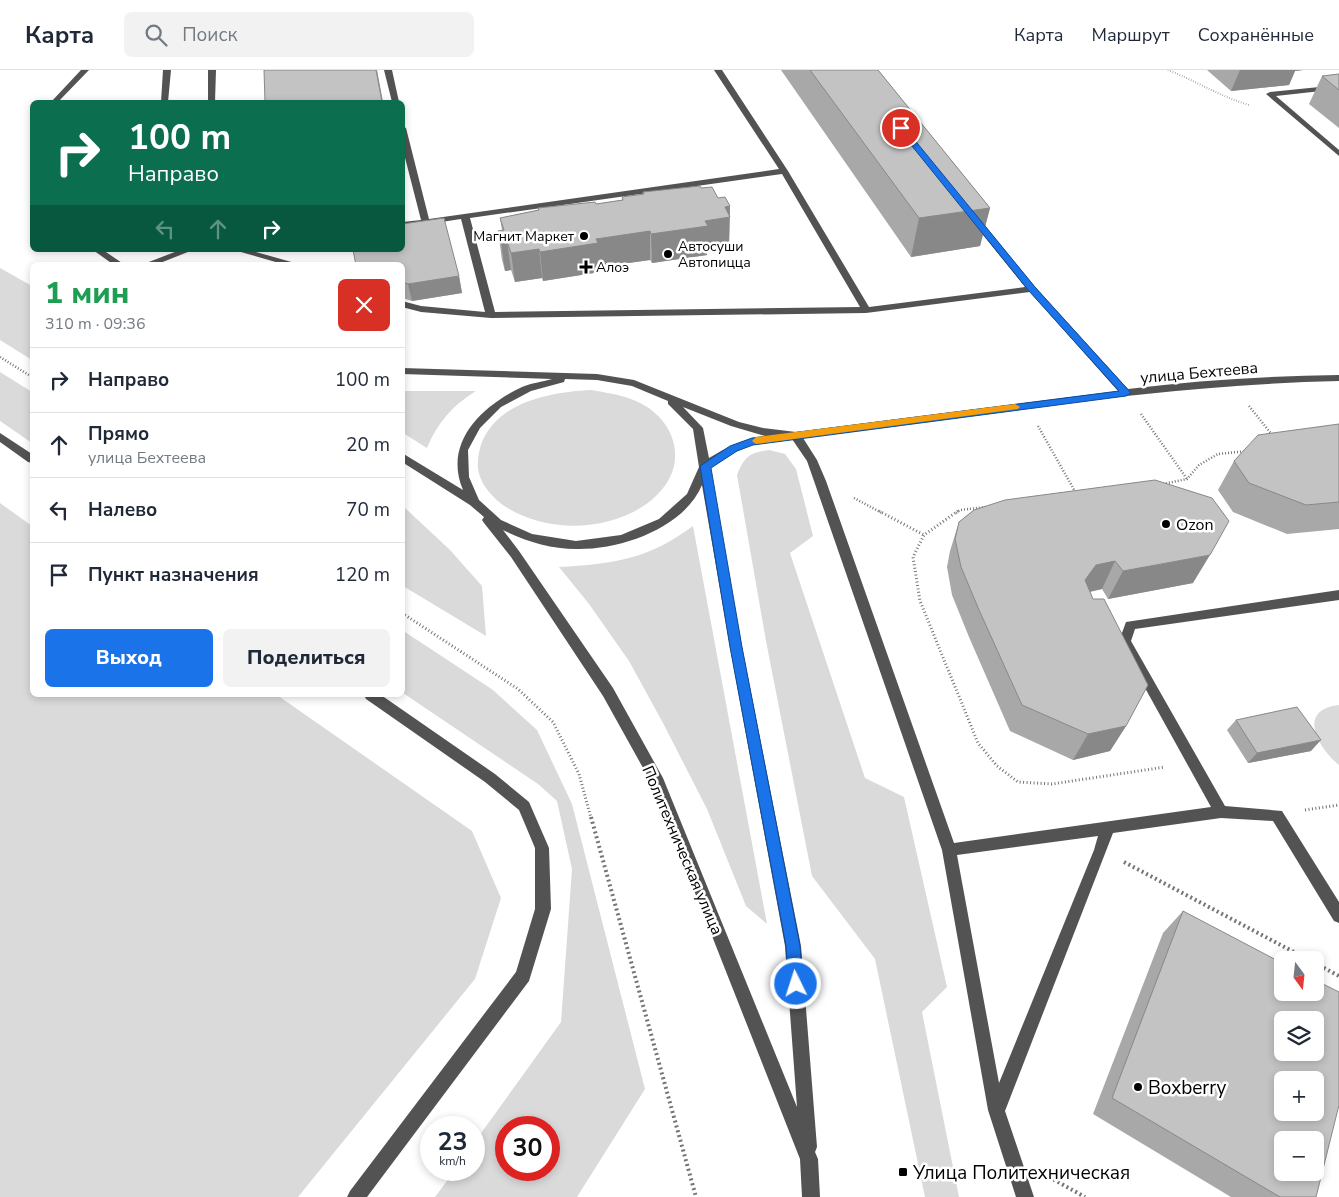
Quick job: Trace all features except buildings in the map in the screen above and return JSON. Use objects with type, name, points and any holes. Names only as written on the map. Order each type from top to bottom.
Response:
[{"type":"street","points":[[56,100],[85,70]]},
{"type":"street","points":[[165,100],[167,70]]},
{"type":"street","points":[[212,70],[212,100]]},
{"type":"street","points":[[388,70],[396,100]]},
{"type":"street","points":[[718,70],[784,171],[866,310]]},
{"type":"street","points":[[1339,87],[1270,94],[1339,154]]},
{"type":"street","points":[[405,140],[426,223]]},
{"type":"street","points":[[405,225],[784,171]]},
{"type":"street","points":[[970,214],[1032,289],[1126,393]]},
{"type":"street","points":[[465,217],[491,315]]},
{"type":"street","points":[[100,252],[115,262]]},
{"type":"street","points":[[155,262],[184,252]]},
{"type":"street","points":[[246,252],[285,262]]},
{"type":"street","points":[[405,305],[421,309],[491,315],[866,310],[1032,289]]},
{"type":"street","points":[[405,371],[596,377],[634,383],[735,424],[763,432],[795,436],[812,460],[820,481],[949,850],[996,1110],[1026,1196]]},
{"type":"street","points":[[596,377],[561,380],[527,389],[497,405],[476,426],[463,450],[463,477],[474,502],[497,523],[530,538],[576,544],[623,539],[664,522],[692,496],[705,466],[733,448],[752,441],[795,436]]},
{"type":"street","name":"улица Бехтеева","points":[[795,436],[1172,387],[1339,378]]},
{"type":"street","points":[[667,397],[698,428],[736,647],[793,946],[809,1159]]},
{"type":"street","points":[[0,437],[30,458]]},
{"type":"street","name":"Политехническая улица","points":[[405,459],[474,502],[514,554],[608,692],[658,782],[809,1159],[812,1197]]},
{"type":"street","points":[[1221,812],[1126,641],[1130,625],[1339,595]]},
{"type":"street","points":[[356,1197],[523,976],[543,909],[542,848],[524,806],[490,778],[373,697]]},
{"type":"street","points":[[949,850],[1221,812],[1277,815],[1339,916]]},
{"type":"street","points":[[996,1110],[1101,850],[1108,828]]},
{"type":"path","points":[[1168,70],[1188,78],[1225,98],[1253,107]]},
{"type":"path","points":[[0,358],[30,376]]},
{"type":"path","points":[[1230,383],[1275,439]]},
{"type":"path","points":[[1126,393],[1187,479]]},
{"type":"path","points":[[1027,406],[1077,495]]},
{"type":"path","points":[[1160,485],[1187,479],[1199,465],[1218,454],[1254,450]]},
{"type":"path","points":[[820,481],[924,535]]},
{"type":"path","points":[[1067,496],[1086,494]]},
{"type":"path","points":[[989,506],[960,510],[936,525],[924,535],[913,557],[920,601],[978,743],[997,766],[1018,782],[1052,784],[1194,763]]},
{"type":"path","points":[[405,615],[518,689],[553,722],[579,774],[696,1197]]},
{"type":"path","points":[[1101,850],[1292,951]]},
{"type":"path","points":[[1324,968],[1339,976]]},
{"type":"shaded area","points":[[0,268],[30,285],[30,359],[0,340]]},
{"type":"shaded area","points":[[0,372],[30,391],[30,442],[0,421]]},
{"type":"shaded area","points":[[591,390],[630,398],[654,412],[663,422],[670,433],[674,445],[675,458],[673,471],[667,483],[657,495],[641,507],[623,516],[604,522],[583,525],[542,522],[523,516],[500,503],[482,481],[478,468],[482,442],[491,427],[504,414],[519,405],[555,394]]},
{"type":"shaded area","points":[[405,391],[476,391],[460,402],[447,415],[427,448],[405,434]]},
{"type":"shaded area","points":[[769,450],[785,454],[796,469],[813,536],[790,553],[865,778],[904,797],[947,987],[922,1012],[959,1197],[925,1197],[875,959],[812,876],[766,641],[737,475],[748,456]]},
{"type":"shaded area","points":[[0,503],[30,525],[30,697],[280,697],[472,831],[501,898],[475,979],[298,1197],[0,1197]]},
{"type":"shaded area","points":[[405,508],[450,550],[482,586],[486,636],[405,587]]},
{"type":"shaded area","points":[[693,526],[767,924],[746,906],[707,809],[629,661],[589,604],[559,567],[597,564],[630,558],[661,546]]},
{"type":"shaded area","points":[[405,632],[493,690],[537,730],[572,804],[645,1089],[577,1197],[435,1197],[447,1181],[485,1181],[485,1128],[561,1022],[572,869],[557,801],[538,784],[405,694]]},
{"type":"shaded area","points":[[1339,705],[1339,765],[1331,758],[1318,740],[1315,722],[1318,714],[1326,708]]},
{"type":"slow traffic","points":[[756,441],[1015,407]]},
{"type":"place","name":"Магнит Маркет","points":[[584,236]]},
{"type":"place","name":"Автосуши Автопицца","points":[[668,254]]},
{"type":"place","name":"Алоэ","points":[[586,267]]},
{"type":"place","name":"Ozon","points":[[1166,524]]},
{"type":"place","name":"Boxberry","points":[[1138,1087]]},
{"type":"place","name":"Улица Политехническая","points":[[903,1172]]},
{"type":"route","points":[[796,984],[793,946],[736,647],[705,466],[733,448],[752,441],[1126,393],[1032,289],[901,128]]}]
